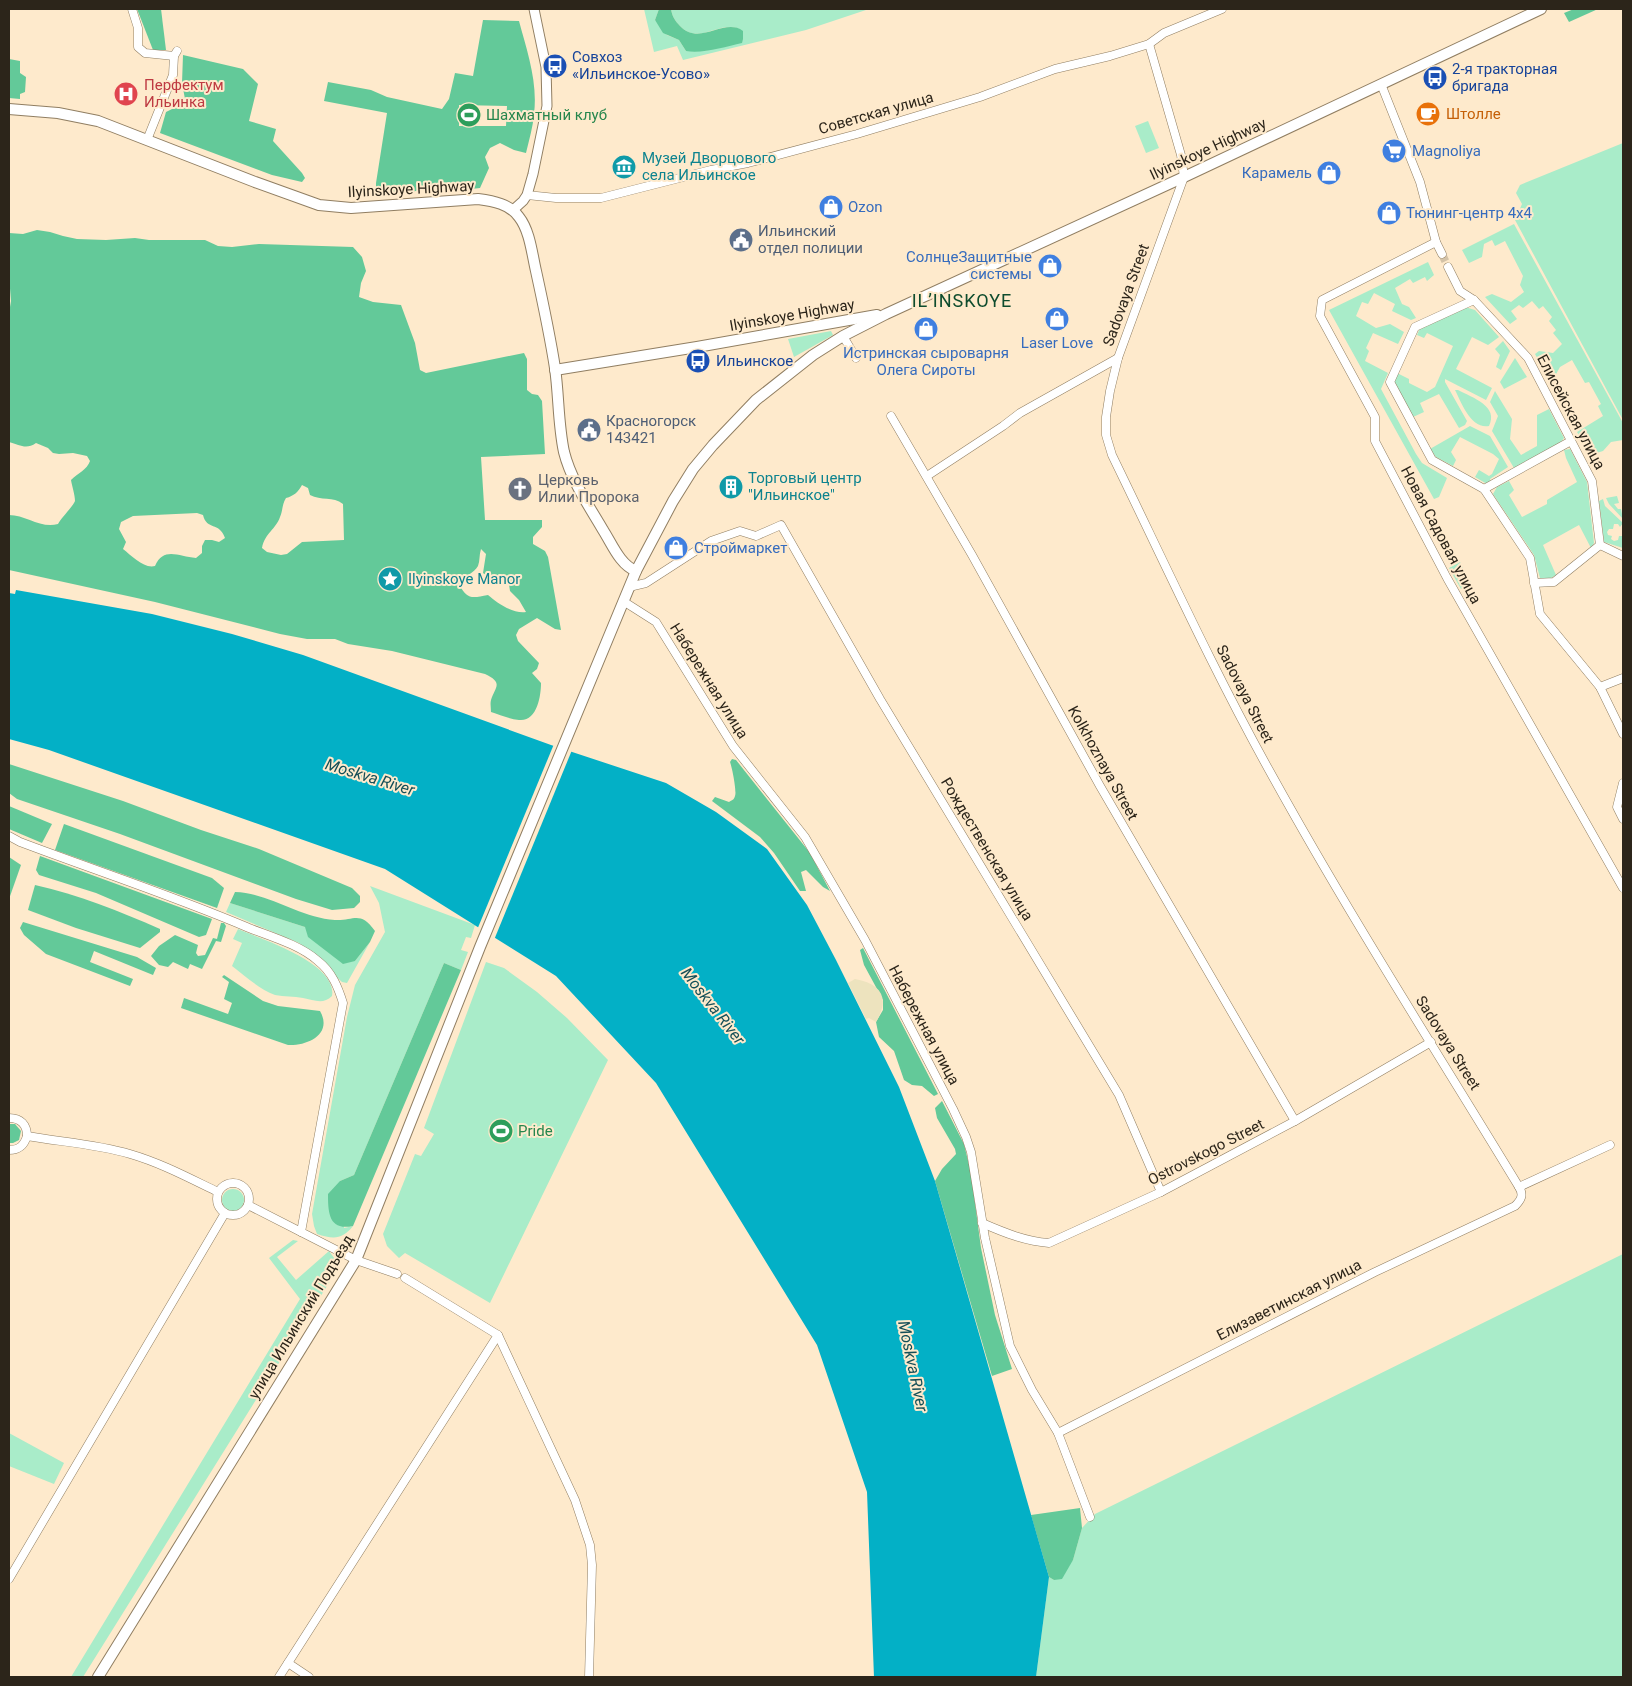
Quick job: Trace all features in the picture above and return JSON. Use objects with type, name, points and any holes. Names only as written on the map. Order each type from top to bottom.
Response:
[{"type":"main road","name":"Ilyinskoye Highway","points":[[573,722],[636,571],[673,501],[693,469],[718,440],[763,395],[813,355],[842,336],[886,314],[1184,177],[1541,9]]},
{"type":"main road","name":"Ilyinskoye Highway","points":[[9,109],[58,113],[83,118],[319,205],[360,208],[478,199],[498,203],[513,210]]},
{"type":"main road","points":[[513,210],[527,231],[555,370],[562,440],[571,471],[588,504],[625,564],[636,571]]},
{"type":"main road","name":"Ilyinskoye Highway","points":[[555,370],[886,314]]},
{"type":"main road","name":"улица Ильинский Подъезд","points":[[98,1677],[356,1260],[480,947],[573,722]]},
{"type":"street","points":[[132,9],[138,28],[138,47],[145,53],[176,54],[173,75],[147,140]]},
{"type":"street","points":[[513,210],[523,201],[533,174],[547,106],[546,67],[534,9]]},
{"type":"street","name":"Советская улица","points":[[526,194],[556,198],[600,198],[711,170],[748,163],[857,134],[980,97],[1055,69],[1110,56],[1149,44],[1164,33],[1222,9]]},
{"type":"street","points":[[1149,44],[1181,155],[1184,177]]},
{"type":"street","points":[[1381,84],[1420,182],[1436,242],[1442,254]]},
{"type":"street","name":"Sadovaya Street","points":[[1184,177],[1118,358],[1106,417],[1106,435],[1112,455],[1194,625],[1274,779],[1358,924],[1519,1187]]},
{"type":"street","name":"Новая Садовая улица","points":[[1436,242],[1322,300],[1320,316],[1375,416],[1375,441],[1447,578],[1623,888]]},
{"type":"street","name":"Елисейская улица","points":[[1448,267],[1460,291],[1474,300],[1528,358],[1592,481],[1600,545]]},
{"type":"street","points":[[1474,300],[1415,327],[1390,382],[1432,460],[1484,490],[1530,558],[1540,614],[1600,687],[1623,734]]},
{"type":"street","points":[[842,336],[856,358]]},
{"type":"street","points":[[926,476],[1020,413],[1118,358]]},
{"type":"street","name":"Kolkhoznaya Street","points":[[891,416],[1100,786],[1295,1121]]},
{"type":"street","points":[[1484,490],[1571,441]]},
{"type":"street","name":"Рождественская улица","points":[[629,587],[646,583],[711,541],[740,531],[756,536],[781,525],[880,699],[1119,1095],[1161,1192]]},
{"type":"street","points":[[1534,583],[1554,582],[1600,545],[1623,556]]},
{"type":"street","name":"Набережная улица","points":[[623,601],[656,622],[733,746],[805,837],[865,940],[966,1137],[976,1172],[982,1223],[1010,1346],[1032,1390],[1058,1433],[1090,1517]]},
{"type":"street","points":[[1600,687],[1623,678]]},
{"type":"street","points":[[1623,782],[1617,807],[1623,819]]},
{"type":"street","points":[[9,836],[20,842],[219,915],[278,940],[308,954],[318,961],[337,984],[343,1003],[302,1232]]},
{"type":"street","name":"Ostrovskogo Street","points":[[982,1223],[1012,1237],[1049,1243],[1161,1192],[1295,1121],[1431,1042]]},
{"type":"street","points":[[9,1118],[21,1121],[25,1126],[27,1136],[21,1147],[16,1150],[9,1150]]},
{"type":"street","points":[[27,1136],[100,1146],[130,1153],[162,1165],[218,1192]]},
{"type":"street","points":[[1519,1187],[1610,1145]]},
{"type":"street","points":[[226,1184],[242,1186],[248,1195],[248,1205],[245,1210],[236,1215],[225,1213],[217,1202],[218,1192],[226,1184]]},
{"type":"street","name":"Елизаветинская улица","points":[[1058,1433],[1375,1272],[1515,1206],[1522,1197],[1519,1187]]},
{"type":"street","points":[[248,1205],[356,1260],[398,1274]]},
{"type":"street","points":[[9,1579],[225,1213]]},
{"type":"street","points":[[405,1278],[498,1334],[576,1500],[590,1545],[592,1565],[589,1677]]},
{"type":"street","points":[[279,1677],[498,1334]]},
{"type":"street","points":[[288,1663],[309,1677]]},
{"type":"green space","points":[[137,9],[161,9],[166,50],[153,50]]},
{"type":"green space","points":[[644,9],[659,9],[655,20],[667,35],[679,40],[686,51],[703,51],[728,46],[739,29],[732,27],[694,34],[687,32],[674,18],[671,9],[869,9],[806,30],[683,60],[677,46],[654,52]]},
{"type":"green space","points":[[659,9],[671,9],[674,18],[680,26],[688,32],[696,34],[728,27],[736,28],[743,31],[742,43],[706,51],[686,51],[679,40],[663,33],[655,20]]},
{"type":"green space","points":[[1574,9],[1598,9],[1569,22],[1564,13]]},
{"type":"green space","points":[[483,20],[519,21],[531,67],[535,102],[531,134],[526,153],[514,150],[500,143],[490,148],[485,157],[489,168],[480,188],[454,191],[442,186],[428,186],[416,191],[376,197],[376,183],[387,113],[324,101],[328,82],[371,90],[387,97],[442,109],[449,99],[455,73],[473,76]],"holes":[[[459,105],[507,106],[506,126],[459,126]]]},
{"type":"green space","points":[[183,55],[243,69],[258,84],[249,121],[276,129],[273,141],[302,173],[305,178],[302,182],[272,175],[160,133],[166,112],[176,107],[185,99],[182,83]]},
{"type":"green space","points":[[9,59],[20,61],[20,73],[26,77],[25,92],[20,94],[20,99],[9,98]]},
{"type":"green space","points":[[1148,121],[1159,148],[1146,153],[1135,126]]},
{"type":"green space","points":[[1623,143],[1623,420],[1515,220],[1522,204],[1516,193],[1520,185]]},
{"type":"green space","points":[[1514,224],[1623,423],[1623,440],[1611,442],[1603,451],[1590,455],[1577,432],[1603,416],[1598,406],[1601,404],[1589,382],[1585,383],[1572,360],[1560,367],[1555,376],[1549,379],[1535,354],[1539,351],[1553,353],[1562,344],[1553,333],[1556,330],[1549,321],[1552,317],[1543,306],[1539,309],[1532,301],[1523,308],[1519,305],[1511,311],[1517,319],[1510,324],[1485,297],[1492,294],[1511,302],[1524,292],[1520,285],[1523,276],[1505,241],[1495,246],[1492,240],[1484,244],[1482,257],[1469,263],[1462,250]]},
{"type":"green space","points":[[37,230],[77,239],[205,240],[218,246],[232,247],[259,244],[353,247],[362,257],[366,271],[361,283],[359,297],[373,302],[401,305],[415,343],[420,370],[426,373],[524,353],[527,359],[527,390],[532,394],[538,395],[542,401],[545,454],[481,457],[485,520],[542,520],[542,527],[533,537],[533,544],[545,551],[548,557],[561,630],[555,629],[537,618],[519,629],[516,635],[518,641],[539,663],[537,669],[532,673],[541,683],[539,701],[534,713],[525,720],[519,720],[491,712],[491,702],[497,686],[495,680],[485,674],[392,651],[348,644],[335,639],[307,639],[280,634],[155,602],[9,570],[9,515],[46,525],[58,524],[75,501],[71,480],[85,469],[90,461],[87,456],[73,453],[53,453],[48,448],[36,443],[26,447],[9,442],[9,313],[11,301],[9,233],[23,234]],"holes":[[[302,485],[308,488],[310,495],[335,500],[343,504],[344,540],[302,542],[287,554],[281,555],[267,552],[262,548],[263,543],[278,521],[286,498],[296,493]],[[197,513],[203,515],[207,523],[220,529],[225,538],[219,542],[205,540],[202,546],[202,553],[196,558],[167,554],[155,566],[147,566],[123,549],[126,542],[119,529],[121,522],[133,516]],[[481,549],[486,554],[483,573],[493,578],[508,578],[510,591],[519,600],[526,612],[511,610],[488,595],[471,597],[465,593],[459,584],[474,571],[479,562]]]},
{"type":"green space","points":[[1428,262],[1434,275],[1427,281],[1425,277],[1413,283],[1410,279],[1395,288],[1402,304],[1409,307],[1416,318],[1411,320],[1392,311],[1395,304],[1374,293],[1368,304],[1362,302],[1356,316],[1376,328],[1390,324],[1404,332],[1398,344],[1373,333],[1366,348],[1369,351],[1365,361],[1388,373],[1381,389],[1416,454],[1422,463],[1447,478],[1439,497],[1434,499],[1329,310]]},
{"type":"green space","points":[[1465,307],[1475,310],[1499,337],[1488,345],[1472,337],[1456,369],[1492,388],[1486,400],[1445,379],[1467,421],[1465,425],[1459,428],[1439,394],[1420,403],[1424,412],[1413,417],[1395,387],[1394,381],[1397,373],[1409,379],[1409,383],[1427,392],[1435,387],[1453,346],[1427,333],[1424,338],[1417,335],[1420,328]]},
{"type":"green space","points":[[831,331],[833,335],[794,357],[788,339]]},
{"type":"green space","points":[[1503,341],[1510,351],[1501,370],[1496,367],[1500,355],[1495,349]]},
{"type":"green space","points":[[1515,358],[1527,377],[1504,389],[1500,382]]},
{"type":"green space","points":[[1455,390],[1477,400],[1488,408],[1491,419],[1489,426],[1477,424],[1472,420]]},
{"type":"green space","points":[[1495,391],[1512,419],[1510,439],[1521,455],[1537,446],[1537,415],[1549,409],[1564,438],[1561,442],[1514,468],[1492,431],[1498,416],[1490,402]]},
{"type":"green space","points":[[1470,426],[1490,436],[1508,467],[1490,479],[1491,482],[1487,484],[1475,477],[1479,470],[1489,476],[1492,474],[1499,459],[1493,454],[1460,437],[1451,452],[1456,460],[1453,466],[1436,457],[1430,449]]},
{"type":"green space","points":[[1570,449],[1587,482],[1594,543],[1591,548],[1579,525],[1543,545],[1556,575],[1551,578],[1540,578],[1534,555],[1493,494],[1497,487],[1509,481],[1514,490],[1509,495],[1522,517],[1547,504],[1547,500],[1577,482],[1564,450]]},
{"type":"green space","points":[[1617,496],[1619,503],[1614,504],[1618,509],[1621,509],[1623,519],[1606,498]]},
{"type":"green space","points":[[1603,499],[1605,506],[1623,523],[1620,527],[1618,524],[1614,524],[1613,529],[1609,529],[1607,532],[1614,541],[1618,540],[1619,536],[1623,536],[1623,548],[1604,542],[1599,501]]},
{"type":"green space","points":[[1460,562],[1471,583],[1461,589],[1449,568]]},
{"type":"green space","points":[[732,759],[736,760],[810,853],[830,891],[823,887],[806,870],[801,872],[806,891],[800,891],[774,853],[760,837],[712,801],[715,797],[729,802],[735,797],[735,785],[730,762]]},
{"type":"green space","points":[[9,764],[123,801],[259,849],[352,888],[360,896],[360,902],[354,908],[332,910],[296,899],[120,834],[17,799],[9,793]]},
{"type":"green space","points":[[9,806],[52,824],[42,843],[9,829]]},
{"type":"green space","points":[[64,824],[212,878],[224,888],[217,908],[55,850]]},
{"type":"green space","points":[[40,856],[212,919],[206,935],[199,937],[96,893],[39,875],[36,870]]},
{"type":"green space","points":[[9,857],[21,865],[9,899]]},
{"type":"green space","points":[[35,885],[99,904],[160,929],[160,932],[140,948],[76,928],[28,910]]},
{"type":"green space","points":[[370,886],[475,925],[471,938],[466,937],[461,950],[468,952],[461,970],[444,963],[354,1175],[340,1181],[344,1228],[353,1226],[341,1236],[328,1237],[317,1234],[312,1214],[347,1017],[355,985],[385,932],[379,903]]},
{"type":"green space","points":[[235,892],[248,893],[322,918],[335,920],[361,919],[375,931],[370,942],[355,961],[343,964],[308,937],[305,927],[230,903]]},
{"type":"green space","points":[[230,903],[305,927],[355,961],[370,942],[347,983],[342,982],[299,943],[226,912]]},
{"type":"green space","points":[[23,922],[137,957],[156,968],[153,975],[94,951],[90,962],[133,979],[130,986],[46,954],[24,935],[20,928]]},
{"type":"green space","points":[[221,923],[224,923],[226,926],[221,942],[216,941],[202,969],[190,964],[188,969],[173,962],[168,967],[159,965],[151,956],[159,946],[175,935],[198,945],[196,953],[198,956],[205,955],[213,938],[217,939]]},
{"type":"green space","points":[[238,929],[279,946],[311,963],[323,973],[331,984],[332,996],[329,999],[318,1001],[300,997],[278,996],[252,982],[232,966],[242,943],[233,939]]},
{"type":"green space","points":[[863,948],[938,1094],[934,1096],[922,1086],[912,1085],[904,1080],[894,1051],[879,1037],[876,1022],[883,1010],[883,1000],[864,965],[860,950]]},
{"type":"green space","name":"Pride","points":[[486,962],[504,968],[537,992],[567,1018],[608,1060],[490,1303],[405,1253],[399,1258],[387,1246],[383,1234],[415,1154],[421,1156],[434,1134],[424,1128]]},
{"type":"green space","points":[[444,963],[461,970],[353,1226],[339,1226],[330,1214],[328,1194],[340,1181],[354,1175]]},
{"type":"green space","points":[[224,975],[263,1001],[278,1006],[320,1011],[323,1019],[321,1032],[310,1041],[288,1045],[181,1008],[184,998],[228,1014],[232,1003],[224,999],[229,982],[222,977]]},
{"type":"green space","points":[[942,1101],[964,1144],[971,1173],[981,1248],[995,1315],[1012,1369],[992,1376],[935,1181],[942,1169],[956,1154],[937,1118],[935,1108]]},
{"type":"green space","points":[[9,1124],[15,1124],[21,1131],[19,1140],[13,1143],[9,1143]]},
{"type":"green space","points":[[233,1189],[241,1192],[244,1200],[241,1208],[233,1211],[225,1208],[222,1200],[225,1192]]},
{"type":"green space","points":[[293,1240],[298,1241],[277,1257],[296,1280],[329,1251],[337,1262],[337,1270],[83,1677],[71,1677],[300,1299],[269,1258]]},
{"type":"green space","points":[[1623,1254],[1623,1677],[1036,1677],[1049,1577],[1054,1580],[1073,1560],[1082,1528],[1095,1514]]},
{"type":"green space","points":[[9,1433],[64,1463],[54,1484],[9,1466]]},
{"type":"green space","points":[[1080,1508],[1082,1528],[1073,1560],[1062,1579],[1054,1580],[1049,1577],[1031,1515]]},
{"type":"sand","points":[[855,979],[872,984],[881,993],[883,999],[882,1006],[876,1022],[869,1018],[866,1019],[848,983]]},
{"type":"water","name":"Moskva River","points":[[16,590],[152,614],[232,634],[303,655],[551,745],[666,783],[716,812],[767,849],[807,905],[836,960],[899,1087],[935,1181],[1049,1577],[1036,1677],[874,1677],[867,1492],[817,1345],[656,1083],[556,976],[385,869],[49,750],[9,739],[9,593],[15,594]]},
{"type":"pier","points":[[554,744],[572,750],[494,940],[477,930]]},
{"type":"tunnel","points":[[1442,254],[1448,267]]},
{"type":"place","name":"Совхоз «Ильинское-Усово»","points":[[555,66]]},
{"type":"place","name":"2-я тракторная бригада","points":[[1435,78]]},
{"type":"place","name":"Перфектум Ильинка","points":[[126,94]]},
{"type":"place","name":"Штолле","points":[[1428,114]]},
{"type":"place","name":"Шахматный клуб","points":[[469,115]]},
{"type":"place","name":"Magnoliya","points":[[1394,151]]},
{"type":"place","name":"Музей Дворцового села Ильинское","points":[[624,167]]},
{"type":"place","name":"Карамель","points":[[1329,173]]},
{"type":"place","name":"Ozon","points":[[831,207]]},
{"type":"place","name":"Тюнинг-центр 4х4","points":[[1389,213]]},
{"type":"place","name":"Ильинский отдел полиции","points":[[741,240]]},
{"type":"place","name":"СолнцеЗащитные системы","points":[[1050,266]]},
{"type":"place","name":"Laser Love","points":[[1057,319]]},
{"type":"place","name":"Истринская сыроварня Олега Сироты","points":[[926,329]]},
{"type":"place","name":"Ильинское","points":[[698,361]]},
{"type":"place","name":"Красногорск 143421","points":[[589,430]]},
{"type":"place","name":"Торговый центр \"Ильинское\"","points":[[731,487]]},
{"type":"place","name":"Церковь Илии Пророка","points":[[520,489]]},
{"type":"place","name":"Строймаркет","points":[[676,548]]},
{"type":"place","name":"Ilyinskoye Manor","points":[[390,579]]},
{"type":"place","name":"Pride","points":[[501,1131]]},
{"type":"district","name":"IL’INSKOYE","points":[[962,300]]}]
